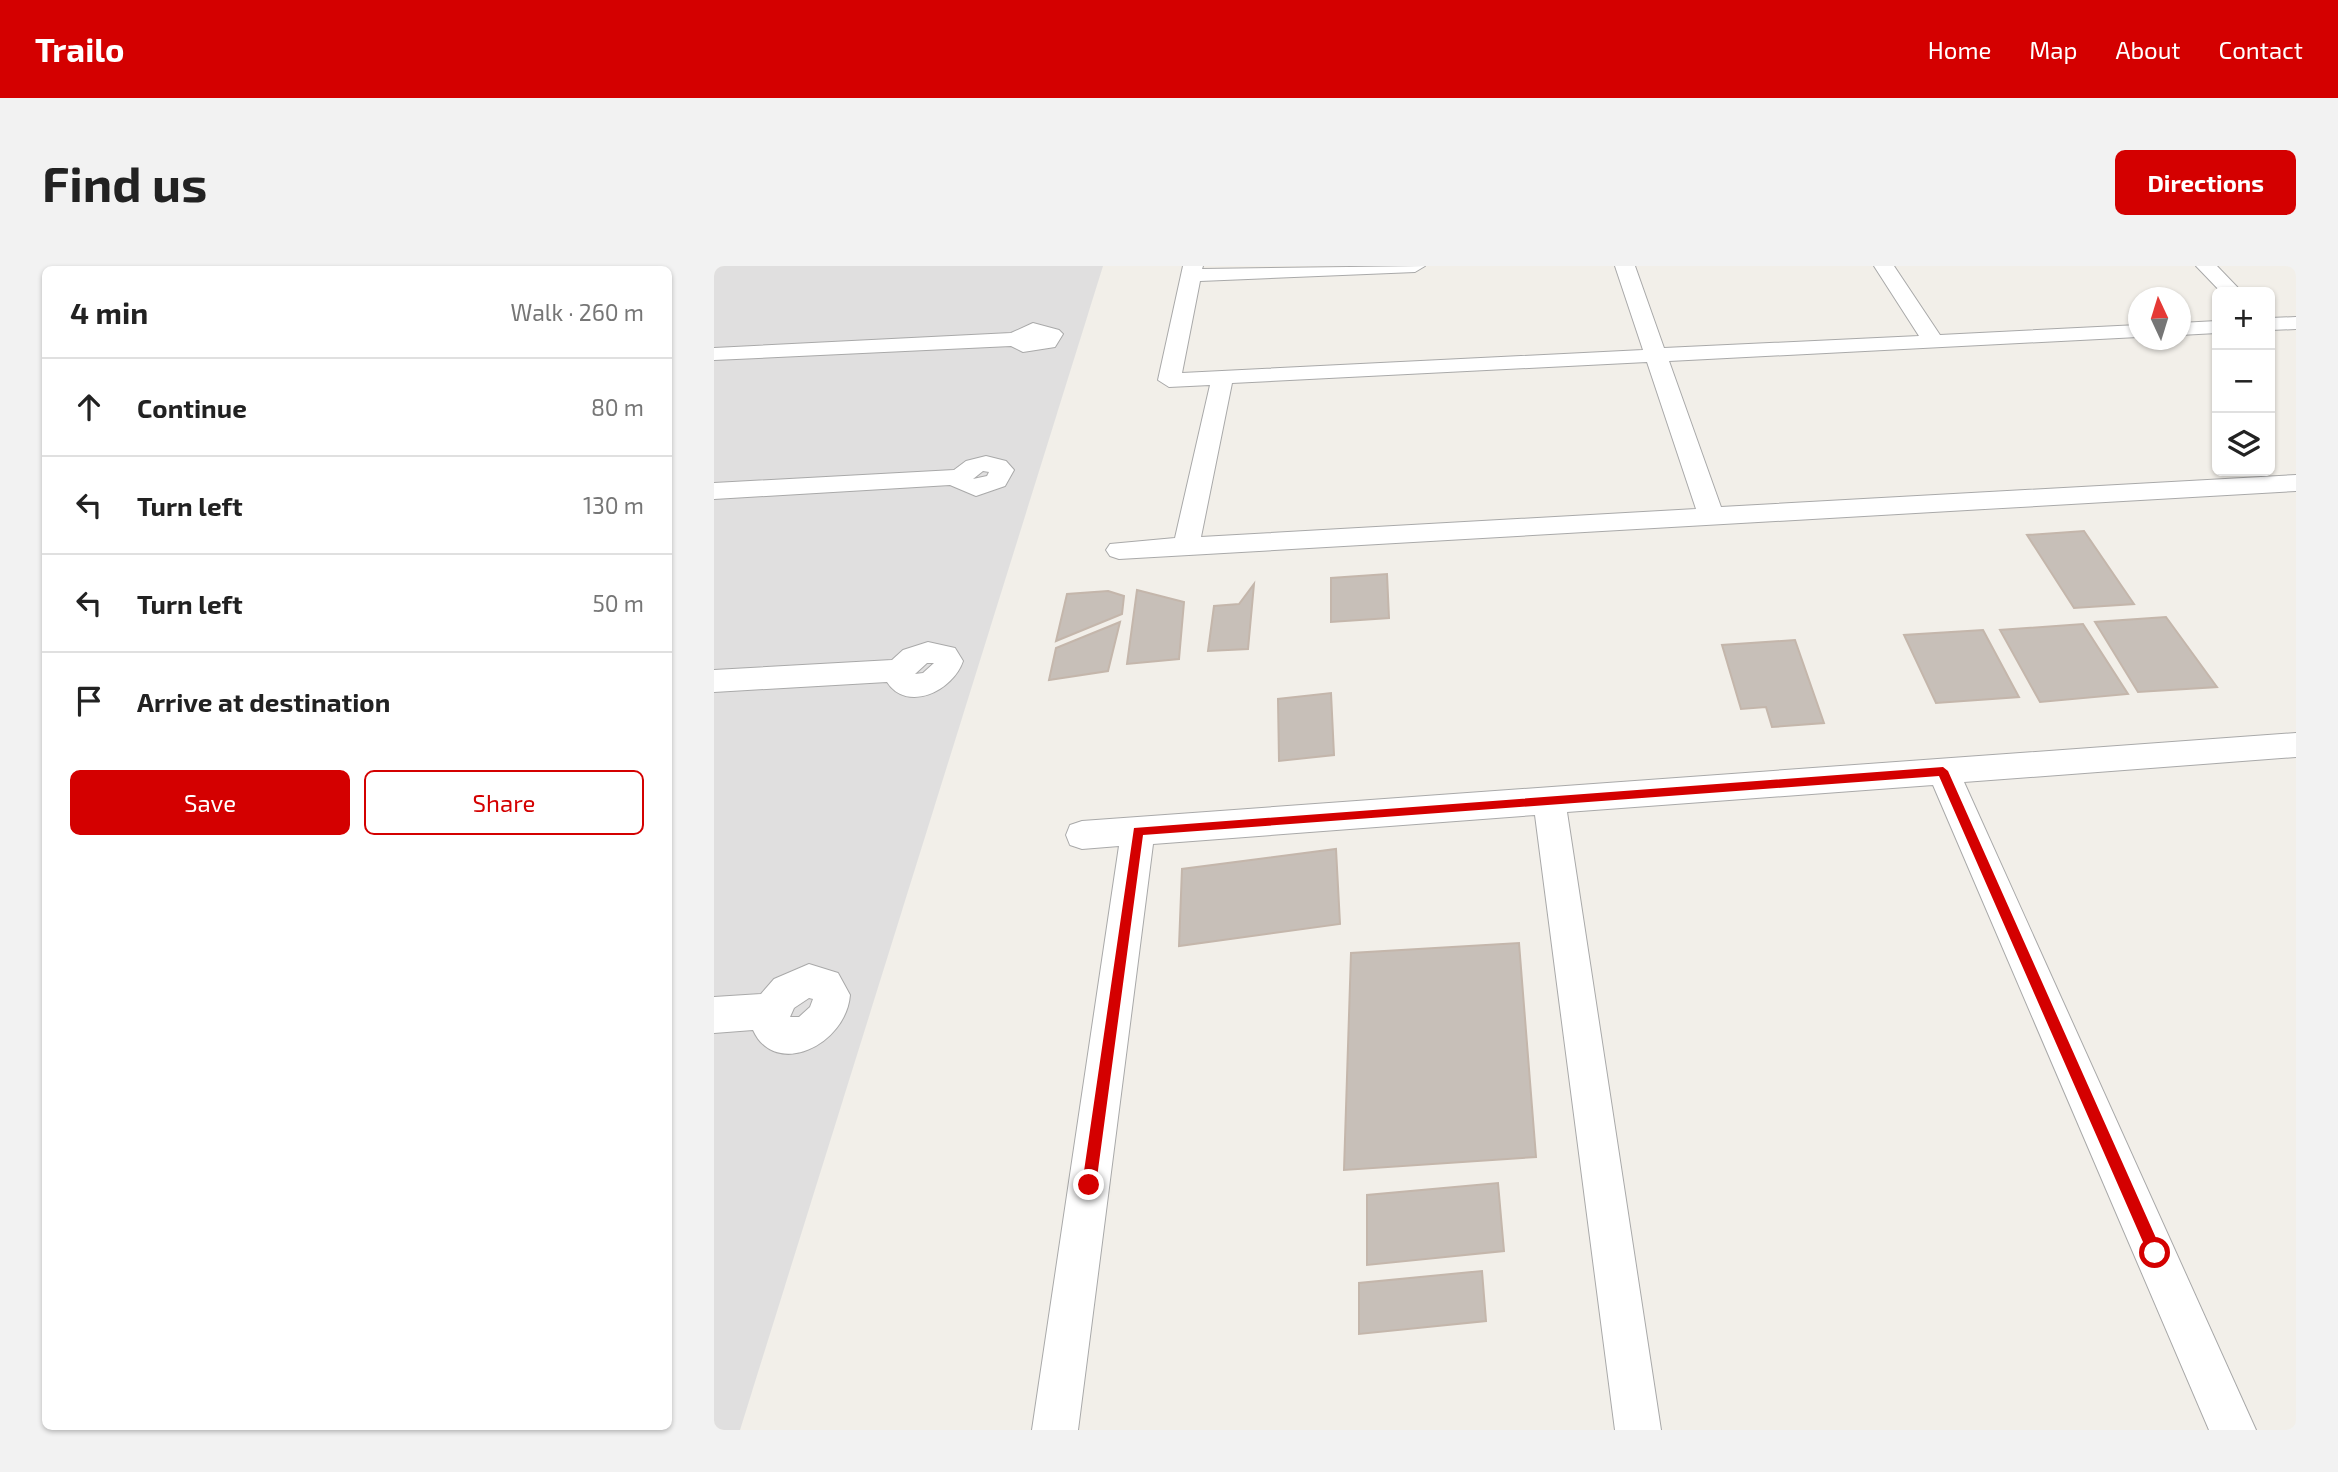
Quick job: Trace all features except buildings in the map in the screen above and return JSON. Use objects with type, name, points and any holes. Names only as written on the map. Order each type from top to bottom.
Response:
[{"type":"street","points":[[1415,266],[1192,271],[1169,380],[2128,332]]},
{"type":"street","points":[[1625,266],[1712,518]]},
{"type":"street","points":[[1884,266],[1934,342]]},
{"type":"street","points":[[2206,266],[2227,287]]},
{"type":"street","points":[[2275,324],[2296,323]]},
{"type":"street","points":[[2191,328],[2212,327]]},
{"type":"street","points":[[714,354],[1017,339]]},
{"type":"street","points":[[1186,547],[1222,379]]},
{"type":"street","points":[[714,491],[961,477]]},
{"type":"street","points":[[1119,550],[2296,483]]},
{"type":"street","points":[[714,681],[900,670]]},
{"type":"street","points":[[1082,835],[2296,745]]},
{"type":"street","points":[[1943,771],[2233,1430]]},
{"type":"street","points":[[1549,800],[1638,1430]]},
{"type":"street","points":[[1055,1430],[1138,831]]},
{"type":"street","points":[[714,1015],[770,1011]]},
{"type":"shaded area","points":[[714,266],[1103,266],[740,1430],[714,1430]]},
{"type":"route","points":[[1089,1185],[1138,831],[1943,771],[2155,1253]]}]
